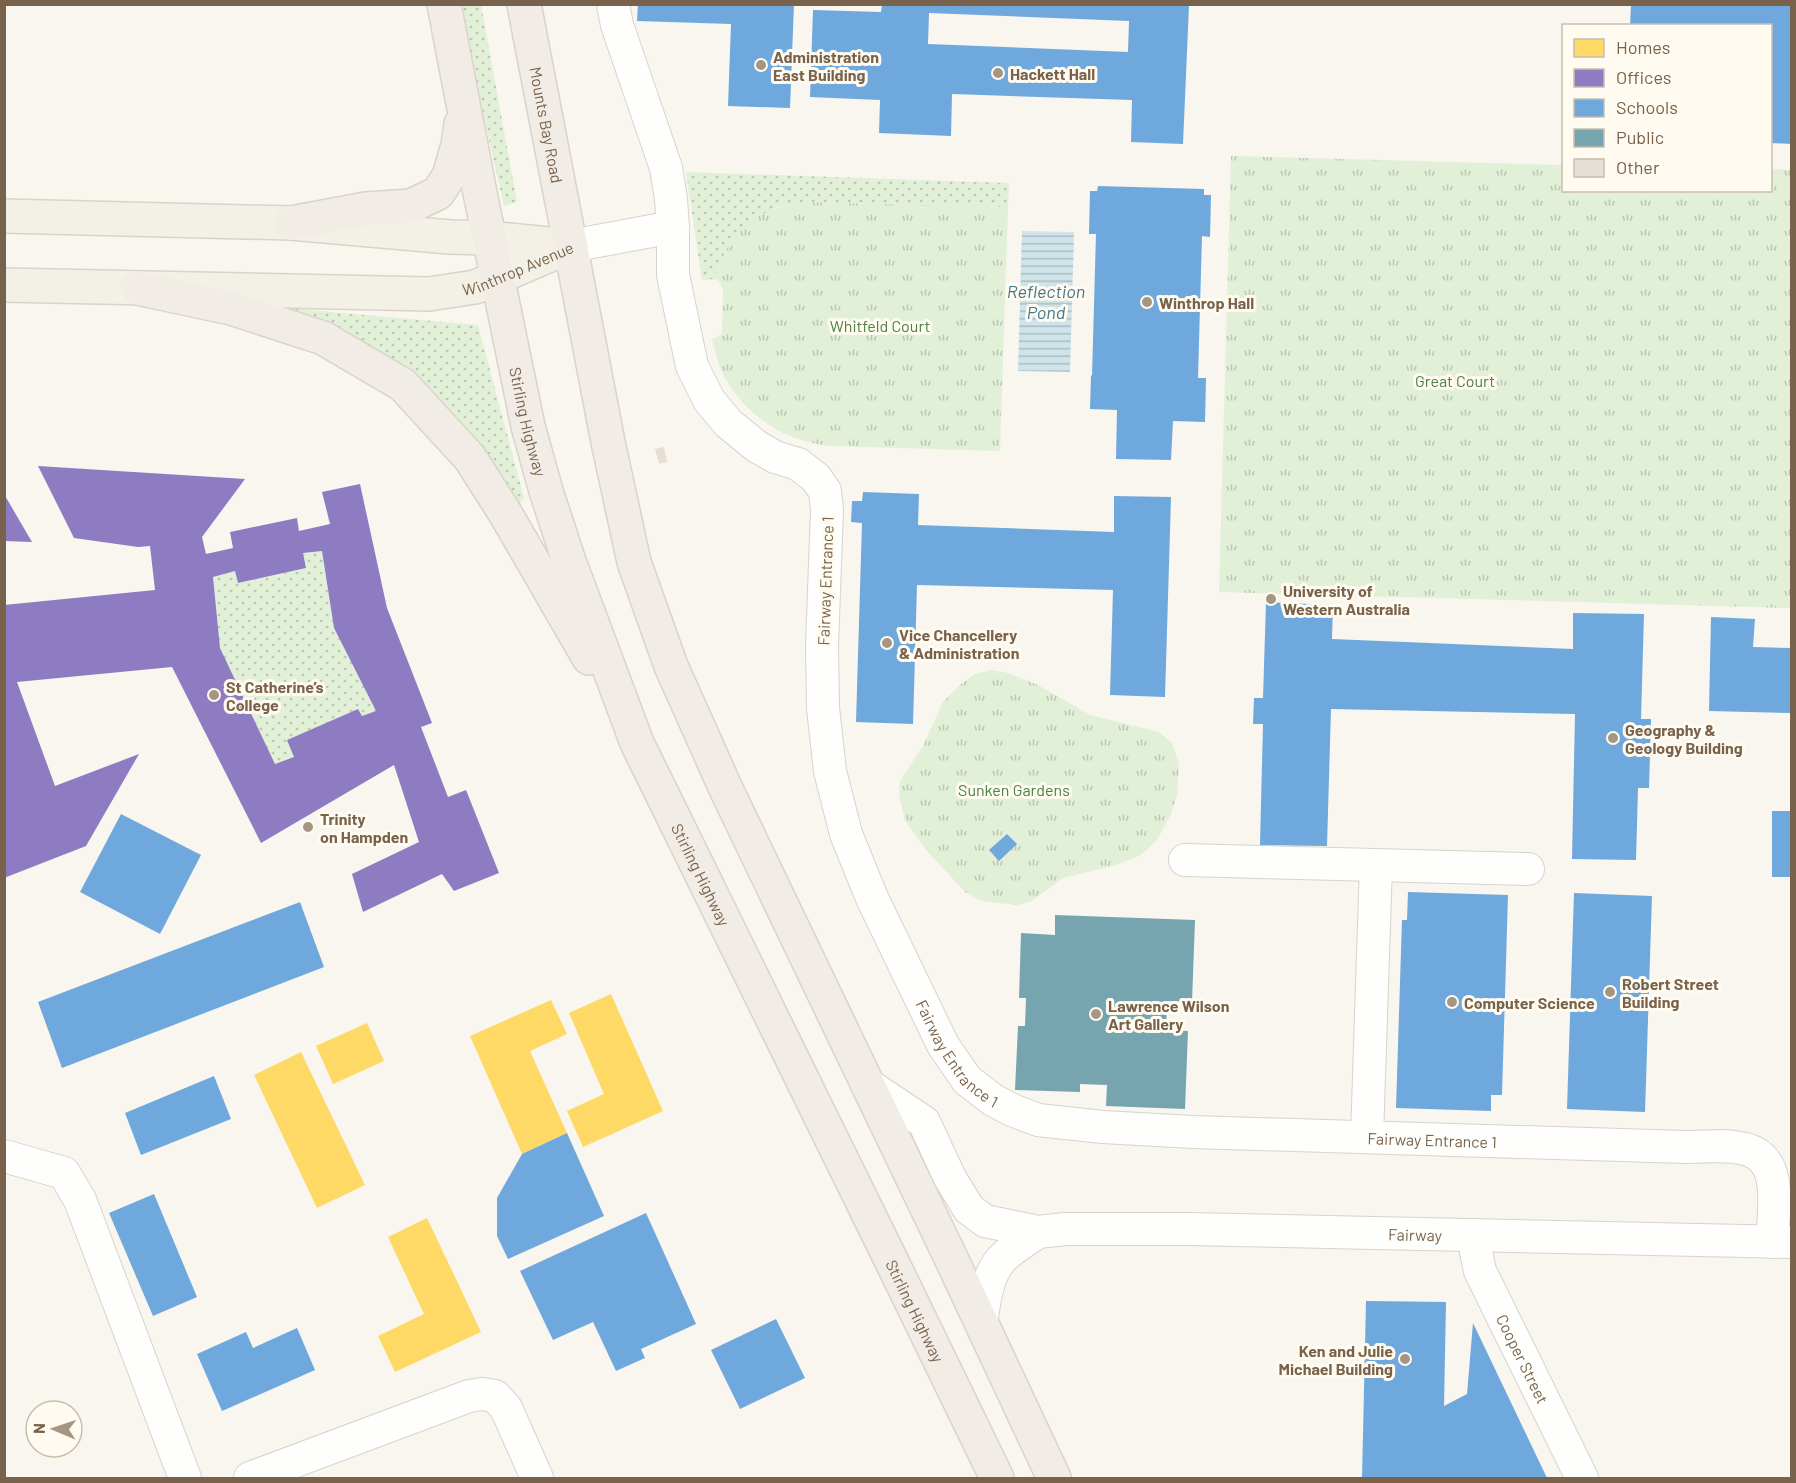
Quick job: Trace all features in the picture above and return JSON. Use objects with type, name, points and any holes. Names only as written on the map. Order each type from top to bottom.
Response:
[{"type":"highway","points":[[444,4],[490,238]]},
{"type":"highway","name":"Mounts Bay Road","points":[[524,4],[571,246]]},
{"type":"highway","points":[[291,223],[366,209],[411,206],[438,193],[449,176],[458,146],[463,105]]},
{"type":"highway","name":"Stirling Highway","points":[[490,238],[528,426],[546,491],[569,561],[637,743],[997,1479]]},
{"type":"highway","points":[[571,246],[608,442],[634,562],[671,666],[726,789],[1053,1471]]},
{"type":"highway","points":[[137,288],[231,308],[323,338],[403,385],[470,458],[482,476],[637,743]]},
{"type":"main road","name":"Winthrop Avenue","points":[[4,216],[291,223],[571,246]]},
{"type":"main road","name":"Winthrop Avenue","points":[[4,285],[429,294],[475,286],[571,246]]},
{"type":"street","name":"Fairway Entrance 1","points":[[613,4],[617,25],[666,168],[673,227],[673,275],[692,366],[710,400],[728,423],[756,446],[775,457],[798,464],[816,478],[825,491],[827,510],[822,645],[823,697],[830,771],[846,834],[872,898],[943,1045],[967,1080],[993,1100],[1011,1110],[1038,1120],[1114,1128],[1744,1149],[1759,1155],[1771,1171],[1782,1242]]},
{"type":"street","points":[[571,246],[673,227]]},
{"type":"street","points":[[1185,860],[1528,869]]},
{"type":"street","points":[[1367,1137],[1376,865]]},
{"type":"street","points":[[867,1084],[924,1122],[950,1178],[969,1209],[985,1221],[1038,1233]]},
{"type":"street","points":[[4,1156],[64,1173],[80,1200],[185,1479]]},
{"type":"street","name":"Fairway","points":[[1038,1233],[1066,1230],[1190,1229],[1782,1242]]},
{"type":"street","points":[[981,1323],[989,1281],[997,1266],[1006,1254],[1038,1233]]},
{"type":"street","name":"Cooper Street","points":[[1476,1235],[1476,1252],[1480,1272],[1581,1479]]},
{"type":"street","points":[[250,1479],[469,1396],[482,1394],[495,1396],[506,1408],[537,1479]]},
{"type":"green space","points":[[462,5],[481,5],[517,202],[504,206],[477,87]]},
{"type":"green space","name":"Great Court","points":[[1231,156],[1562,165],[1562,192],[1772,192],[1772,169],[1791,170],[1791,608],[1219,592]]},
{"type":"green space","points":[[686,172],[1009,183],[1008,207],[800,202],[775,208],[737,233],[725,252],[714,279],[702,280]]},
{"type":"green space","name":"Whitfeld Court","points":[[800,202],[1008,207],[1000,451],[829,446],[811,443],[775,428],[762,420],[740,400],[724,376],[712,339],[721,335],[722,329],[723,290],[719,281],[714,279],[728,247],[744,226],[766,212]]},
{"type":"green space","points":[[264,306],[478,325],[524,498],[517,506],[475,441]]},
{"type":"green space","points":[[322,551],[334,628],[376,711],[362,716],[358,709],[288,740],[294,757],[275,764],[220,648],[213,577],[235,571],[239,583],[306,568],[303,553]]},
{"type":"green space","name":"Sunken Gardens","points":[[991,670],[1008,673],[1038,685],[1090,715],[1159,732],[1172,743],[1179,764],[1177,796],[1170,816],[1157,840],[1141,855],[1113,866],[1063,878],[1032,901],[1017,905],[981,901],[965,892],[926,850],[905,820],[899,795],[900,781],[923,746],[943,702],[975,674]]},
{"type":"water","name":"Reflection Pond","points":[[1022,231],[1074,232],[1070,372],[1018,371]]},
{"type":"building: Homes","points":[[611,994],[663,1111],[583,1147],[567,1111],[604,1094],[569,1013]]},
{"type":"building: Homes","points":[[551,1000],[567,1034],[530,1051],[567,1133],[522,1154],[470,1036]]},
{"type":"building: Homes","points":[[367,1023],[384,1061],[333,1084],[316,1046]]},
{"type":"building: Homes","points":[[301,1052],[365,1185],[317,1208],[254,1075]]},
{"type":"building: Homes","points":[[427,1218],[481,1332],[395,1372],[378,1336],[424,1314],[388,1237]]},
{"type":"building: Offices","name":"St Catherine’s College","points":[[38,466],[245,479],[202,537],[206,554],[233,548],[230,532],[297,518],[299,531],[330,524],[322,492],[360,484],[387,608],[432,723],[421,727],[448,797],[466,790],[499,873],[454,891],[442,874],[363,912],[352,874],[419,842],[394,765],[261,843],[172,667],[17,682],[55,786],[139,754],[86,846],[4,878],[4,605],[155,590],[150,546],[138,547],[74,538]],"holes":[[[322,551],[334,628],[376,711],[362,716],[358,709],[287,740],[294,757],[275,764],[220,648],[213,577],[235,571],[238,583],[306,568],[303,553]]]},
{"type":"building: Offices","points":[[4,494],[32,542],[4,541]]},
{"type":"building: Schools","name":"Administration East Building","points":[[638,4],[794,4],[790,108],[728,106],[731,24],[637,21]]},
{"type":"building: Schools","points":[[1631,4],[1792,4],[1792,144],[1772,143],[1772,24],[1630,24]]},
{"type":"building: Schools","name":"Hackett Hall","points":[[882,5],[1189,5],[1183,144],[1131,142],[1132,100],[952,94],[951,136],[879,133],[880,100],[810,97],[813,10],[881,12]],"holes":[[[929,13],[1129,21],[1128,52],[928,44]]]},
{"type":"building: Schools","name":"Winthrop Hall","points":[[1098,186],[1204,189],[1204,195],[1211,195],[1210,237],[1202,236],[1198,378],[1206,378],[1205,422],[1173,421],[1171,460],[1116,459],[1117,410],[1090,409],[1096,234],[1089,234],[1090,191],[1097,191]]},
{"type":"building: Schools","name":"Vice Chancellery & Administration","points":[[863,492],[919,494],[918,525],[1114,532],[1114,496],[1171,497],[1165,697],[1110,695],[1113,590],[917,585],[913,724],[856,722],[862,523],[851,522],[852,501],[862,501]]},
{"type":"building: Schools","name":"Geography & Geology Building","points":[[1266,602],[1333,605],[1332,639],[1573,649],[1573,613],[1644,614],[1641,719],[1651,719],[1649,788],[1638,788],[1636,860],[1572,859],[1575,714],[1331,709],[1327,846],[1260,845],[1263,724],[1253,724],[1254,698],[1263,698]]},
{"type":"building: Schools","points":[[1711,617],[1755,619],[1753,647],[1792,648],[1792,713],[1709,711]]},
{"type":"building: Schools","points":[[1772,811],[1792,811],[1792,877],[1772,877]]},
{"type":"building: Schools","points":[[121,814],[201,855],[160,934],[80,892]]},
{"type":"building: Schools","points":[[1007,834],[1017,844],[999,861],[989,850]]},
{"type":"building: Schools","name":"Computer Science","points":[[1408,892],[1508,895],[1502,1095],[1491,1095],[1491,1111],[1396,1108],[1402,920],[1407,920]]},
{"type":"building: Schools","name":"Robert Street Building","points":[[1574,893],[1652,896],[1645,1112],[1567,1109]]},
{"type":"building: Schools","points":[[300,902],[324,967],[62,1068],[38,1002]]},
{"type":"building: Schools","points":[[214,1076],[231,1119],[141,1155],[125,1113]]},
{"type":"building: Schools","points":[[567,1133],[604,1216],[508,1259],[497,1236],[497,1198],[522,1154]]},
{"type":"building: Schools","points":[[154,1194],[197,1297],[153,1316],[109,1213]]},
{"type":"building: Schools","points":[[646,1213],[696,1324],[641,1349],[645,1358],[616,1371],[593,1322],[553,1340],[520,1271]]},
{"type":"building: Schools","name":"Ken and Julie Michael Building","points":[[1366,1301],[1446,1302],[1444,1406],[1467,1394],[1473,1323],[1547,1478],[1362,1478]]},
{"type":"building: Schools","points":[[776,1319],[805,1378],[740,1409],[711,1350]]},
{"type":"building: Schools","points":[[297,1328],[315,1370],[222,1411],[197,1354],[246,1332],[253,1348]]},
{"type":"building: Public","name":"Lawrence Wilson Art Gallery","points":[[1055,915],[1195,920],[1192,1002],[1167,1001],[1166,1030],[1188,1031],[1185,1109],[1106,1106],[1107,1085],[1080,1084],[1080,1092],[1015,1090],[1018,1026],[1025,1026],[1026,998],[1019,998],[1021,933],[1055,935]]},
{"type":"building: Other","points":[[664,447],[667,462],[659,464],[655,449]]},
{"type":"place","name":"Administration East Building","points":[[761,65]]},
{"type":"place","name":"Hackett Hall","points":[[998,73]]},
{"type":"place","name":"Winthrop Hall","points":[[1147,302]]},
{"type":"place","name":"University of Western Australia","points":[[1271,599]]},
{"type":"place","name":"Vice Chancellery & Administration","points":[[887,643]]},
{"type":"place","name":"St Catherine’s College","points":[[214,695]]},
{"type":"place","name":"Geography & Geology Building","points":[[1613,738]]},
{"type":"place","name":"Trinity on Hampden","points":[[308,827]]},
{"type":"place","name":"Robert Street Building","points":[[1610,992]]},
{"type":"place","name":"Computer Science","points":[[1452,1002]]},
{"type":"place","name":"Lawrence Wilson Art Gallery","points":[[1096,1014]]},
{"type":"place","name":"Ken and Julie Michael Building","points":[[1405,1359]]}]
